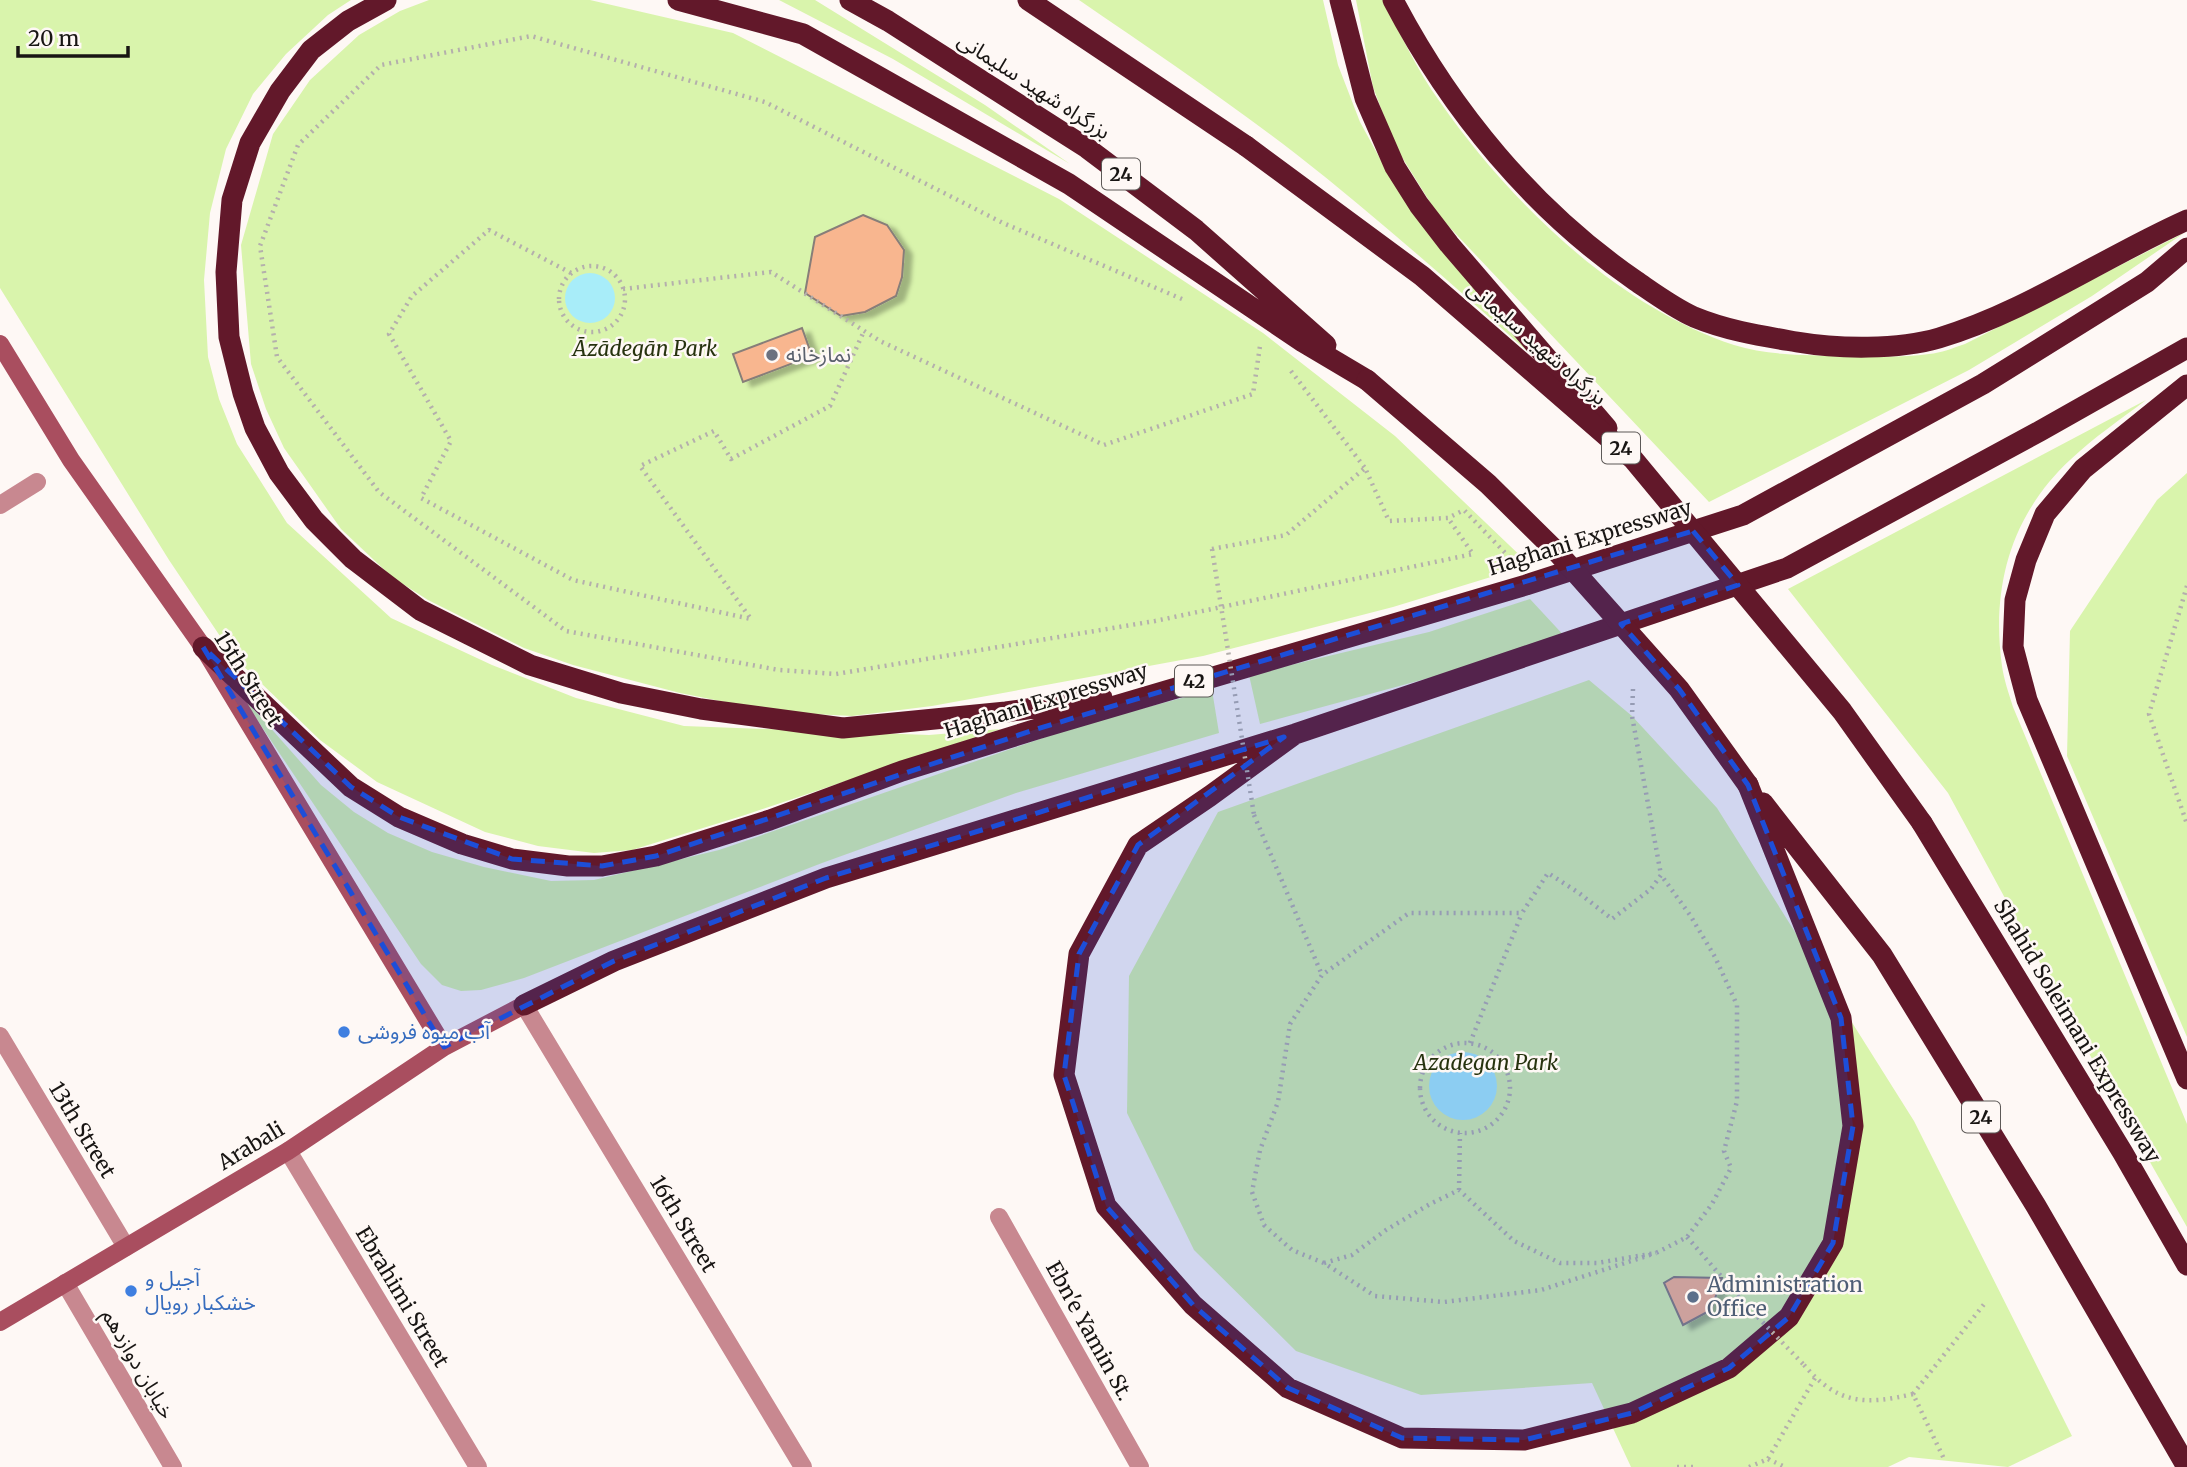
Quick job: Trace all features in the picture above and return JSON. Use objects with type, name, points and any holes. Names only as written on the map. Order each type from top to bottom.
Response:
[{"type":"highway","points":[[386,0],[348,22],[311,50],[281,91],[250,143],[232,200],[226,272],[229,337],[255,428],[279,474],[314,520],[353,559],[420,610],[530,665],[621,693],[701,709],[843,728],[1006,712],[1170,688]]},
{"type":"highway","points":[[678,0],[803,34]]},
{"type":"highway","points":[[733,0],[803,34],[1069,184],[1303,342],[1367,380]]},
{"type":"highway","name":"بزرگراه شهید سلیمانی","points":[[850,0],[888,21],[1087,148],[1196,230],[1488,484],[1558,553],[1679,689],[1748,785]]},
{"type":"highway","name":"بزرگراه شهید سلیمانی","points":[[1028,0],[1246,146],[1422,276],[1633,459],[1842,711],[1922,823]]},
{"type":"highway","points":[[1340,0],[1364,98],[1395,167],[1419,205],[1449,244],[1633,459]]},
{"type":"highway","points":[[1393,0],[1446,91],[1510,172],[1605,260],[1683,311],[1735,332],[1827,347],[1887,346],[1937,338],[1987,320],[2040,295],[2187,220]]},
{"type":"highway","name":"Haghani Expressway","points":[[203,647],[351,787],[399,817],[475,848],[512,859],[568,866],[602,866],[656,856],[770,820],[915,767],[1170,688],[1526,585],[1743,515],[1983,384],[2147,282],[2187,248]]},
{"type":"highway","points":[[524,1005],[614,961],[826,878],[1295,734],[1787,568],[2187,348]]},
{"type":"highway","points":[[2187,384],[2083,469],[2045,514],[2026,560],[2015,600],[2013,647],[2027,700],[2187,1079]]},
{"type":"highway","points":[[1295,734],[1138,845],[1079,954],[1064,1074],[1106,1206],[1192,1305],[1287,1388],[1402,1438],[1524,1440],[1632,1413],[1728,1368],[1789,1317],[1833,1242],[1853,1126],[1840,1018],[1748,785]]},
{"type":"highway","name":"24","points":[[1748,785],[1882,955],[2036,1206],[2184,1462]]},
{"type":"highway","name":"Shahid Soleimani Expressway","points":[[1922,823],[2123,1153],[2187,1265]]},
{"type":"main road","name":"15th Street","points":[[0,344],[71,460],[203,647],[444,1047]]},
{"type":"main road","name":"Arabali","points":[[0,1322],[288,1151],[444,1047],[524,1005]]},
{"type":"street","points":[[0,505],[37,482]]},
{"type":"street","name":"16th Street","points":[[524,1005],[803,1467]]},
{"type":"street","name":"13th Street","points":[[0,1036],[126,1247]]},
{"type":"street","name":"Ebrahimi Street","points":[[288,1151],[478,1467]]},
{"type":"street","name":"Ebn'e Yamin St.","points":[[999,1217],[1140,1467]]},
{"type":"street","name":"خیابان دوازدهم","points":[[65,1283],[173,1467]]},
{"type":"path","points":[[1188,302],[1003,223],[765,102],[531,36],[381,65],[299,145],[260,246],[277,356],[379,492],[566,631],[779,670],[836,674],[1155,621],[1473,554],[1448,518]]},
{"type":"path","points":[[571,273],[489,230],[412,296],[388,334],[451,441],[421,498],[573,580],[751,620],[640,466],[715,431],[731,459],[830,406],[864,331]]},
{"type":"path","points":[[601,267],[619,279],[623,289],[622,311],[617,321],[598,331],[576,328],[561,312],[559,302],[560,291],[571,273],[580,268],[601,267]]},
{"type":"path","points":[[623,289],[771,272],[880,341],[1104,445],[1253,394],[1261,345]]},
{"type":"path","points":[[1286,364],[1365,468],[1389,521],[1448,518],[1464,510],[1519,567]]},
{"type":"path","points":[[1322,975],[1255,815],[1212,549],[1286,535],[1365,468]]},
{"type":"path","points":[[2187,586],[2149,714],[2187,824]]},
{"type":"path","points":[[1522,913],[1409,913],[1322,975],[1290,1024],[1278,1102],[1260,1150],[1252,1192],[1264,1226],[1292,1250],[1324,1263],[1375,1296],[1444,1302],[1541,1290],[1656,1253],[1686,1237],[1712,1204],[1731,1168],[1724,1151],[1737,1101],[1737,1005],[1715,957],[1690,915],[1661,875],[1632,716],[1633,689]]},
{"type":"path","points":[[1470,1043],[1522,913],[1548,873],[1612,919],[1651,889],[1661,875]]},
{"type":"path","points":[[1470,1043],[1486,1048],[1497,1056],[1506,1069],[1510,1095],[1505,1110],[1487,1128],[1472,1133],[1460,1133],[1433,1119],[1425,1108],[1421,1078],[1434,1055],[1455,1044],[1470,1043]]},
{"type":"path","points":[[1460,1133],[1459,1190],[1514,1241],[1560,1264],[1597,1263],[1656,1253]]},
{"type":"path","points":[[1324,1263],[1352,1255],[1397,1224],[1459,1190]]},
{"type":"path","points":[[1686,1237],[1815,1378],[1846,1398],[1880,1402],[1913,1394],[1986,1303]]},
{"type":"path","points":[[1749,1467],[1768,1459],[1815,1378]]},
{"type":"path","points":[[1913,1394],[1945,1461]]},
{"type":"path","points":[[1768,1459],[1784,1467]]},
{"type":"path","points":[[1677,1467],[1693,1467]]},
{"type":"highlighted area","points":[[1693,531],[1738,585],[1621,624],[1679,689],[1748,785],[1841,1018],[1853,1126],[1833,1243],[1789,1317],[1729,1368],[1632,1413],[1524,1440],[1402,1438],[1288,1388],[1193,1305],[1106,1206],[1064,1075],[1079,954],[1138,845],[1284,737],[826,878],[614,961],[444,1047],[203,647],[351,787],[399,817],[512,859],[602,866],[656,856],[1037,729]]},
{"type":"green space","points":[[0,0],[351,0],[328,15],[286,54],[253,94],[226,149],[210,213],[204,280],[208,357],[219,399],[237,444],[287,523],[391,618],[492,665],[576,698],[684,726],[929,735],[1001,729],[632,850],[594,853],[538,846],[485,832],[377,782],[320,740],[234,657],[169,560],[0,288]]},
{"type":"green space","name":"Āzādegān Park","points":[[429,0],[590,0],[733,33],[1059,199],[1263,333],[1395,436],[1530,565],[1393,607],[1203,656],[932,706],[852,716],[775,712],[680,693],[573,665],[524,648],[428,600],[392,577],[341,529],[284,448],[266,409],[251,364],[241,245],[273,134],[310,80],[359,35],[400,11]]},
{"type":"green space","points":[[779,0],[815,0],[985,105],[1070,164],[893,59]]},
{"type":"green space","points":[[1079,0],[1323,0],[1338,65],[1360,122],[1390,177],[1534,357],[1327,178],[1216,95]]},
{"type":"green space","points":[[1356,0],[1383,0],[1424,78],[1468,140],[1533,213],[1569,246],[1648,305],[1690,327],[1734,345],[1760,351],[1802,355],[1898,356],[1938,353],[1965,344],[2184,233],[2092,296],[1969,370],[1709,502],[1438,215],[1395,146],[1373,87]]},
{"type":"green space","points":[[2146,400],[2070,460],[2033,504],[2010,554],[2003,581],[1999,637],[2003,671],[2013,707],[2187,1124],[2187,1227],[2110,1092],[1948,793],[1788,589]]},
{"type":"green space","points":[[2187,473],[2187,1037],[2067,756],[2070,631],[2157,500]]},
{"type":"green space","points":[[1530,599],[1568,640],[1260,724],[1249,675],[1429,632]]},
{"type":"green space","name":"Azadegan Park","points":[[1589,680],[1632,716],[1717,808],[1914,1121],[2072,1436],[2008,1467],[1909,1457],[1888,1467],[1631,1467],[1592,1383],[1421,1395],[1296,1351],[1194,1250],[1127,1113],[1129,976],[1218,812]]},
{"type":"green space","points":[[237,690],[321,785],[354,812],[388,833],[432,852],[484,867],[551,881],[594,880],[719,850],[1080,725],[1212,690],[1219,733],[1016,793],[822,863],[524,978],[481,990],[461,991],[442,985],[421,964]]},
{"type":"water","points":[[590,273],[607,281],[615,298],[607,315],[590,323],[573,315],[565,298],[573,281]]},
{"type":"water","points":[[1463,1052],[1476,1055],[1487,1062],[1494,1073],[1497,1086],[1494,1099],[1487,1110],[1476,1117],[1463,1120],[1450,1117],[1439,1110],[1432,1099],[1429,1086],[1432,1073],[1439,1062],[1450,1055]]},
{"type":"building","points":[[863,215],[887,225],[904,250],[902,277],[896,296],[865,312],[841,316],[805,293],[815,237]]},
{"type":"building","name":"نمازخانه","points":[[802,328],[812,356],[743,382],[733,354]]},
{"type":"building","name":"Administration Office","points":[[1674,1277],[1722,1278],[1711,1310],[1683,1325],[1664,1283]]},
{"type":"place","name":"نمازخانه","points":[[772,355]]},
{"type":"place","name":"آب میوه فروشی","points":[[344,1032]]},
{"type":"place","name":"آجیل و خشکبار رویال","points":[[131,1291]]},
{"type":"place","name":"Administration Office","points":[[1693,1297]]}]
